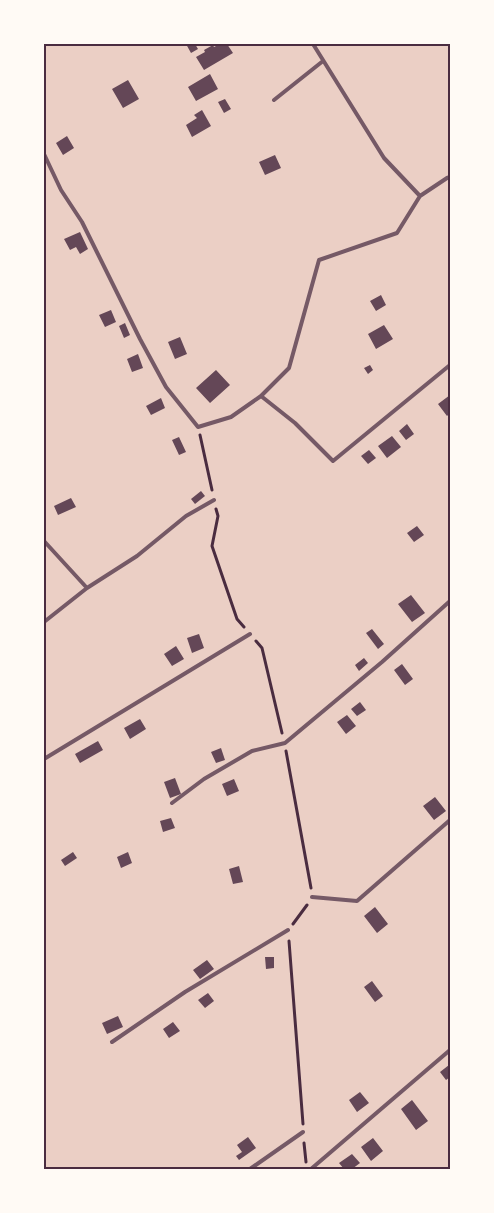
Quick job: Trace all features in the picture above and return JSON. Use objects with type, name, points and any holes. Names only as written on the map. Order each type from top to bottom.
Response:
[{"type":"lane","points":[[314,44],[384,158],[420,196]]},
{"type":"lane","points":[[274,100],[323,61]]},
{"type":"lane","points":[[44,154],[61,190],[82,222],[166,387],[198,427],[231,417],[262,396],[289,368],[319,260],[397,233],[420,196],[447,178],[450,178]]},
{"type":"lane","points":[[262,396],[295,423],[332,461],[450,365]]},
{"type":"lane","points":[[44,622],[87,588],[137,556],[186,516],[214,500]]},
{"type":"lane","points":[[44,541],[87,588]]},
{"type":"lane","points":[[172,803],[204,779],[252,751],[285,743],[382,662],[450,601]]},
{"type":"lane","points":[[44,759],[250,634]]},
{"type":"lane","points":[[312,897],[356,901],[450,820]]},
{"type":"lane","points":[[112,1042],[185,992],[288,930]]},
{"type":"lane","points":[[311,1169],[450,1050]]},
{"type":"lane","points":[[250,1169],[303,1132]]},
{"type":"path","points":[[198,427],[218,516],[212,546],[237,619],[262,648],[285,743],[312,897],[288,930],[307,1169]]},
{"type":"shaded area","points":[[44,44],[450,44],[450,1169],[44,1169]]},
{"type":"building","points":[[186,44],[195,44],[198,49],[191,53]]},
{"type":"building","points":[[220,44],[227,44],[233,53],[204,70],[196,57],[213,45],[214,47]]},
{"type":"building","points":[[210,74],[218,89],[196,101],[188,87]]},
{"type":"building","points":[[128,80],[139,99],[123,108],[112,89]]},
{"type":"building","points":[[225,99],[231,109],[224,113],[218,102]]},
{"type":"building","points":[[202,110],[211,126],[192,137],[186,125],[197,118],[194,115]]},
{"type":"building","points":[[67,136],[74,148],[63,155],[56,143]]},
{"type":"building","points":[[275,155],[281,168],[265,175],[259,162]]},
{"type":"building","points":[[80,232],[88,249],[80,254],[76,247],[70,250],[64,239]]},
{"type":"building","points":[[381,295],[386,305],[376,311],[370,301]]},
{"type":"building","points":[[111,310],[116,322],[105,327],[99,315]]},
{"type":"building","points":[[125,323],[130,335],[124,338],[119,326]]},
{"type":"building","points":[[384,325],[393,339],[376,349],[368,334]]},
{"type":"building","points":[[180,337],[187,354],[175,359],[168,342]]},
{"type":"building","points":[[138,354],[143,368],[132,372],[127,359]]},
{"type":"building","points":[[370,365],[373,370],[368,374],[364,368]]},
{"type":"building","points":[[216,370],[230,385],[210,403],[196,388]]},
{"type":"building","points":[[450,395],[450,413],[447,416],[438,404]]},
{"type":"building","points":[[161,398],[165,408],[151,415],[146,406]]},
{"type":"building","points":[[407,424],[414,434],[406,440],[399,431]]},
{"type":"building","points":[[392,436],[401,447],[387,458],[378,446]]},
{"type":"building","points":[[179,437],[186,452],[179,455],[172,440]]},
{"type":"building","points":[[369,450],[376,458],[368,464],[361,456]]},
{"type":"building","points":[[201,491],[205,496],[195,504],[191,499]]},
{"type":"building","points":[[71,498],[76,507],[58,515],[54,506]]},
{"type":"building","points":[[417,526],[424,535],[414,542],[407,533]]},
{"type":"building","points":[[411,595],[425,613],[412,622],[398,604]]},
{"type":"building","points":[[372,629],[384,644],[378,649],[366,633]]},
{"type":"building","points":[[199,634],[204,648],[192,653],[187,638]]},
{"type":"building","points":[[176,646],[184,659],[172,666],[164,654]]},
{"type":"building","points":[[364,658],[368,663],[359,671],[355,665]]},
{"type":"building","points":[[402,664],[413,679],[405,685],[394,670]]},
{"type":"building","points":[[360,702],[366,710],[357,716],[351,709]]},
{"type":"building","points":[[347,715],[356,726],[346,734],[337,722]]},
{"type":"building","points":[[140,719],[146,729],[130,739],[124,728]]},
{"type":"building","points":[[98,741],[103,750],[80,763],[75,754]]},
{"type":"building","points":[[221,748],[225,760],[216,763],[211,752]]},
{"type":"building","points":[[175,778],[181,794],[170,798],[164,782]]},
{"type":"building","points":[[234,779],[239,791],[227,796],[222,784]]},
{"type":"building","points":[[435,797],[446,811],[434,820],[423,806]]},
{"type":"building","points":[[171,818],[175,828],[163,832],[160,821]]},
{"type":"building","points":[[73,852],[77,858],[65,866],[61,860]]},
{"type":"building","points":[[128,852],[132,863],[121,868],[117,857]]},
{"type":"building","points":[[239,866],[243,882],[233,884],[229,869]]},
{"type":"building","points":[[375,907],[388,924],[377,933],[364,916]]},
{"type":"building","points":[[265,957],[274,957],[274,968],[266,969]]},
{"type":"building","points":[[207,960],[214,969],[200,979],[193,970]]},
{"type":"building","points":[[372,981],[383,996],[375,1002],[364,987]]},
{"type":"building","points":[[208,993],[214,1001],[205,1008],[198,1000]]},
{"type":"building","points":[[118,1016],[123,1027],[107,1034],[102,1023]]},
{"type":"building","points":[[173,1022],[180,1031],[169,1038],[163,1029]]},
{"type":"building","points":[[449,1065],[450,1077],[446,1080],[440,1072]]},
{"type":"building","points":[[360,1092],[369,1103],[357,1112],[349,1100]]},
{"type":"building","points":[[412,1100],[428,1121],[416,1130],[401,1109]]},
{"type":"building","points":[[248,1137],[256,1148],[239,1160],[236,1156],[242,1152],[237,1145]]},
{"type":"building","points":[[373,1138],[383,1151],[371,1161],[361,1147]]},
{"type":"building","points":[[352,1154],[360,1163],[352,1169],[344,1169],[339,1163]]}]
